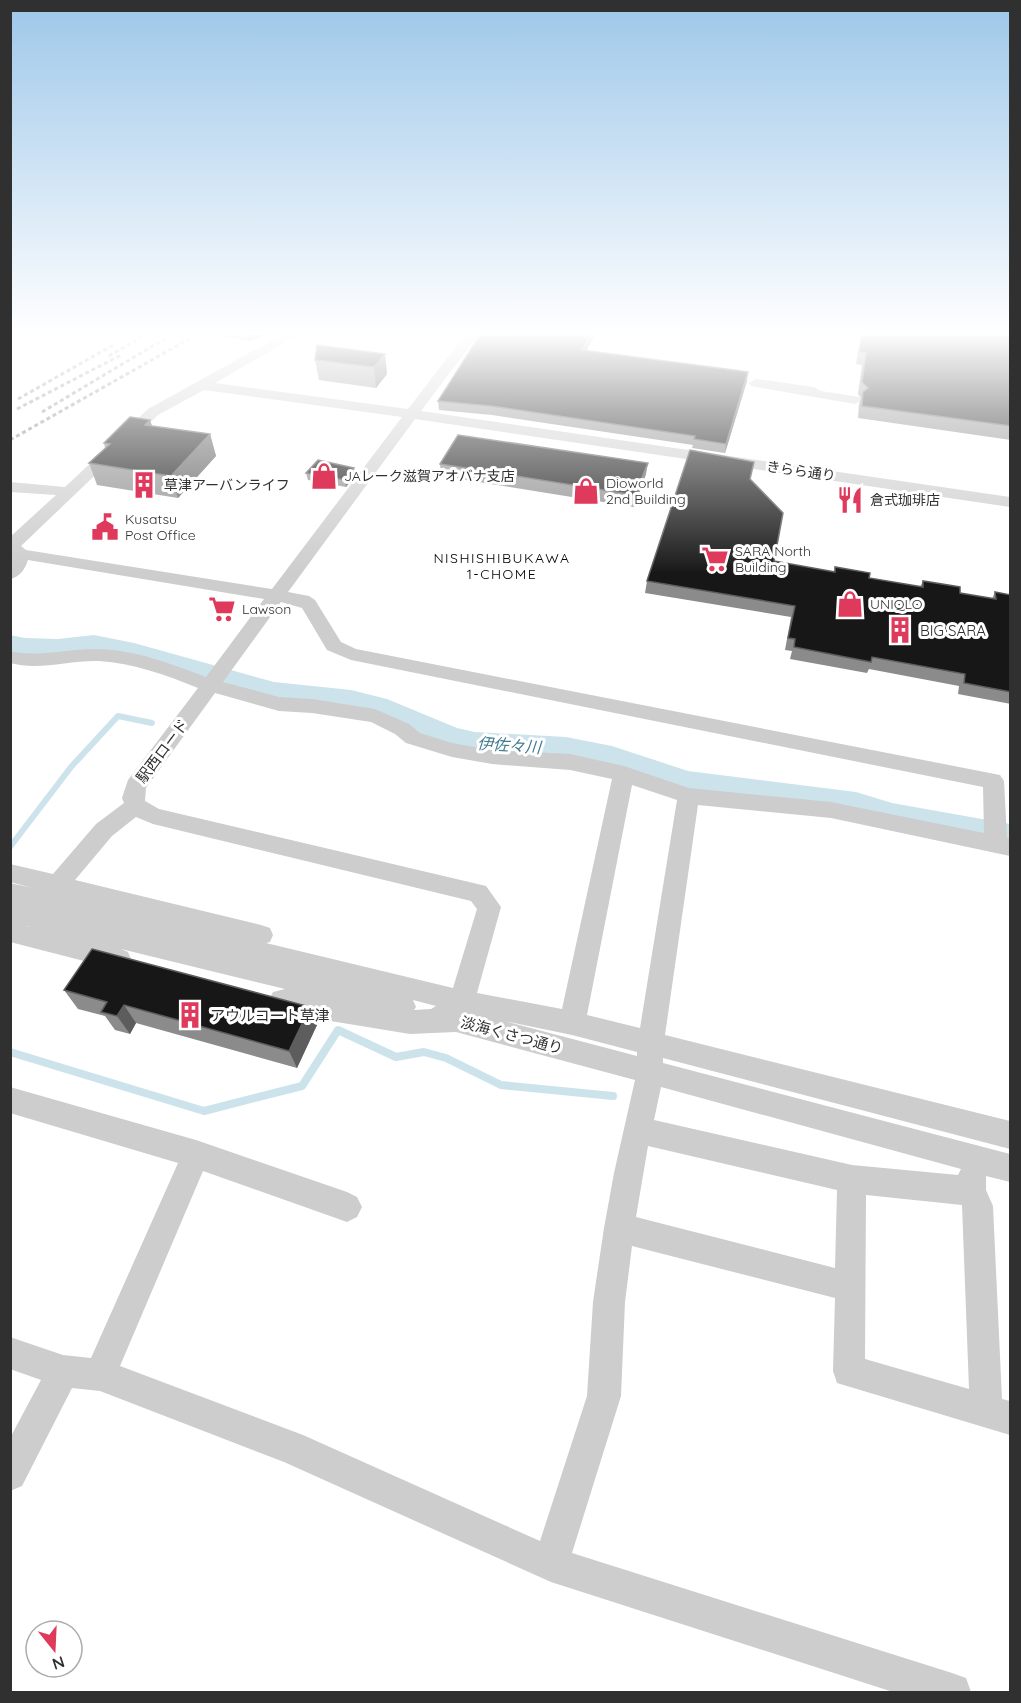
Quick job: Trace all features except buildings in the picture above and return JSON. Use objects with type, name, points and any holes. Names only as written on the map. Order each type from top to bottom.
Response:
[{"type":"street","points":[[10,574],[17,567],[16,550],[70,492],[150,414]]},
{"type":"street","name":"駅西ロード","points":[[135,806],[133,798],[136,786],[370,467],[413,414]]},
{"type":"street","name":"きらら通り","points":[[416,414],[1011,502]]},
{"type":"street","points":[[10,487],[70,492]]},
{"type":"street","points":[[10,657],[25,661],[88,655],[126,658],[173,671],[217,678],[279,704],[312,706],[375,716],[402,729],[413,738],[452,750],[492,757],[570,762],[624,774],[688,796],[831,810],[903,827],[1000,841],[993,781],[351,654],[334,646],[309,604],[303,600],[16,550]]},
{"type":"street","points":[[572,1023],[624,774]]},
{"type":"street","points":[[551,1564],[579,1469],[604,1396],[609,1302],[619,1228],[628,1173],[639,1130],[688,796]]},
{"type":"street","points":[[10,932],[312,1007],[410,1022],[458,1011],[489,907],[478,893],[183,825],[153,816],[135,806],[104,830],[59,883]]},
{"type":"street","points":[[10,873],[59,883],[100,896],[261,934]]},
{"type":"street","name":"淡海くさつ通り","points":[[10,892],[458,1011],[650,1059],[1011,1135]]},
{"type":"street","name":"淡海くさつ通り","points":[[10,912],[458,1011],[572,1023],[650,1059],[1011,1168]]},
{"type":"street","points":[[10,1100],[196,1154],[347,1207]]},
{"type":"street","points":[[639,1130],[852,1179],[971,1191]]},
{"type":"street","points":[[100,1375],[196,1154]]},
{"type":"street","points":[[852,1179],[849,1371],[998,1415],[978,1206],[971,1191],[974,1158]]},
{"type":"street","points":[[619,1228],[850,1287]]},
{"type":"street","points":[[10,1353],[63,1371],[100,1375],[291,1447],[551,1564],[952,1692]]},
{"type":"street","points":[[10,1474],[63,1371]]},
{"type":"waterway","name":"伊佐々川","points":[[10,644],[25,648],[58,649],[94,645],[134,653],[274,693],[351,701],[387,710],[448,737],[475,744],[566,749],[612,758],[687,783],[856,805],[892,816],[1010,838]]},
{"type":"waterway","points":[[10,847],[71,767],[118,716],[152,723]]},
{"type":"waterway","points":[[10,1052],[204,1111],[302,1086],[338,1030],[396,1057],[424,1052],[446,1058],[501,1085],[613,1096]]},
{"type":"railway","points":[[10,440],[55,414]]},
{"type":"place","name":"JAレーク滋賀アオバナ支店","points":[[324,476]]},
{"type":"place","name":"草津アーバンライフ","points":[[144,485]]},
{"type":"place","name":"Dioworld 2nd Building","points":[[586,491]]},
{"type":"place","name":"倉式珈琲店","points":[[850,500]]},
{"type":"place","name":"Kusatsu Post Office","points":[[105,527]]},
{"type":"place","name":"SARA North Building","points":[[715,559]]},
{"type":"place","name":"UNIQLO","points":[[850,604]]},
{"type":"place","name":"Lawson","points":[[222,609]]},
{"type":"place","name":"BIG SARA","points":[[900,630]]},
{"type":"place","name":"アウルコート草津","points":[[190,1015]]},
{"type":"district","name":"NISHISHIBUKAWA 1-CHOME","points":[[502,566]]}]
